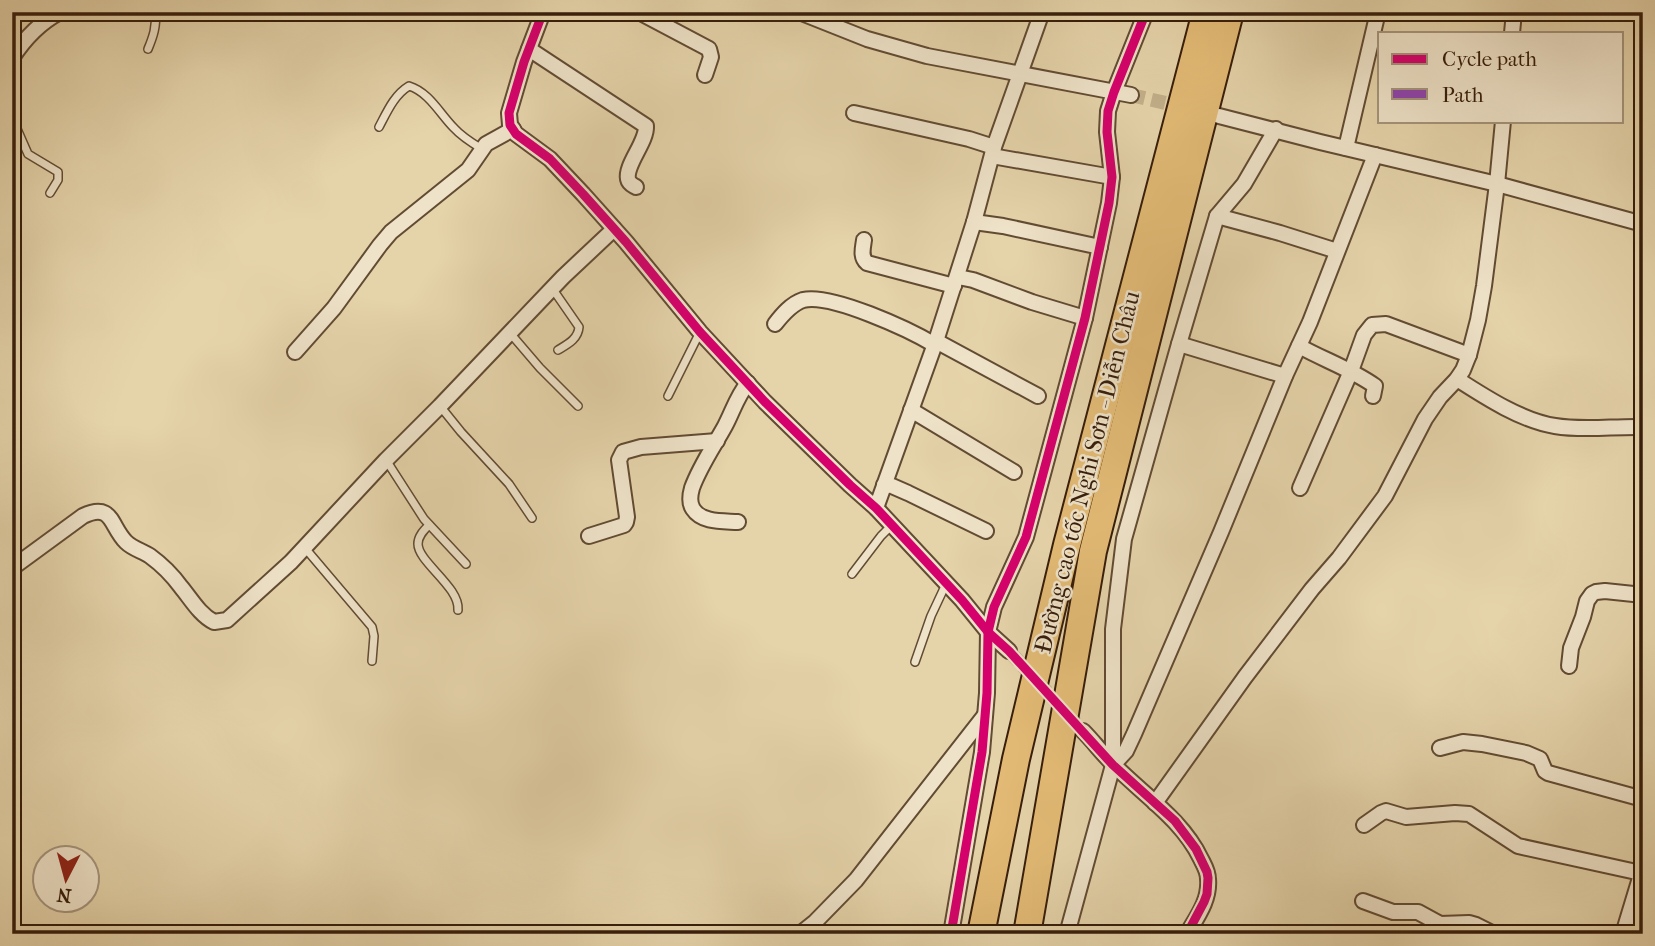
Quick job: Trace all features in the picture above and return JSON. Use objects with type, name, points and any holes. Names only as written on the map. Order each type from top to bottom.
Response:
[{"type":"highway","name":"Đường cao tốc Nghi Sơn - Diễn Châu","points":[[981,934],[1016,759],[1066,545],[1206,12]]},
{"type":"highway","name":"Đường cao tốc Nghi Sơn - Diễn Châu","points":[[1027,934],[1093,551],[1230,12]]},
{"type":"street","points":[[12,58],[29,34],[60,12]]},
{"type":"street","points":[[543,12],[509,113],[509,120],[516,134],[550,159],[614,229],[700,332],[812,448],[876,508],[988,632],[1009,651]]},
{"type":"street","points":[[639,12],[709,50],[711,57],[705,75]]},
{"type":"street","points":[[799,12],[867,39],[927,56],[1131,95]]},
{"type":"street","points":[[876,508],[936,343],[993,152],[1042,12]]},
{"type":"street","points":[[951,934],[982,752],[988,632],[994,607],[1026,537],[1085,318],[1112,177],[1107,132],[1108,111],[1146,12]]},
{"type":"street","points":[[1346,148],[1378,12]]},
{"type":"street","points":[[1512,32],[1514,12]]},
{"type":"street","points":[[529,49],[646,126],[628,178],[636,187]]},
{"type":"street","points":[[855,113],[969,139],[993,152],[1112,177]]},
{"type":"street","points":[[1219,116],[1497,184],[1643,224]]},
{"type":"street","points":[[1155,803],[1245,677],[1385,496],[1425,419],[1463,370],[1478,320],[1503,122]]},
{"type":"street","points":[[295,352],[334,308],[391,232],[467,170],[482,149],[497,136],[513,129]]},
{"type":"street","points":[[1067,934],[1114,765],[1113,629],[1124,539],[1217,216],[1244,184],[1276,130]]},
{"type":"street","points":[[1114,765],[1126,751],[1134,734],[1221,532],[1310,322],[1375,155]]},
{"type":"street","points":[[1217,216],[1337,251]]},
{"type":"street","points":[[974,222],[1100,247]]},
{"type":"street","points":[[12,568],[83,516],[100,511],[109,517],[125,542],[150,556],[179,584],[203,615],[214,622],[227,620],[276,576],[552,288],[614,229]]},
{"type":"street","points":[[864,240],[862,255],[867,263],[956,282],[973,280],[1085,318]]},
{"type":"street","points":[[775,324],[788,310],[806,300],[846,307],[936,343],[1038,396]]},
{"type":"street","points":[[1300,488],[1364,335],[1372,326],[1386,324],[1469,355]]},
{"type":"street","points":[[1179,344],[1285,376]]},
{"type":"street","points":[[1299,346],[1375,386],[1373,396]]},
{"type":"street","points":[[1457,379],[1508,409],[1545,424],[1578,428],[1643,427]]},
{"type":"street","points":[[738,522],[705,519],[694,511],[690,504],[692,488],[741,391],[748,383]]},
{"type":"street","points":[[911,410],[1014,472]]},
{"type":"street","points":[[589,536],[626,522],[619,468],[620,455],[623,452],[641,447],[717,441]]},
{"type":"street","points":[[884,485],[908,493],[986,531]]},
{"type":"street","points":[[1569,666],[1571,648],[1587,601],[1592,594],[1600,591],[1643,595]]},
{"type":"street","points":[[800,934],[816,922],[856,880],[985,714]]},
{"type":"street","points":[[1083,730],[1114,765],[1175,821],[1192,842],[1207,872],[1207,894],[1186,934]]},
{"type":"street","points":[[1440,748],[1463,742],[1526,753],[1540,759],[1548,773],[1643,799]]},
{"type":"street","points":[[1364,825],[1386,811],[1406,817],[1469,814],[1518,846],[1642,875],[1623,934]]},
{"type":"street","points":[[1363,901],[1393,912],[1418,912],[1443,925],[1462,922],[1476,925],[1494,934]]},
{"type":"lane","points":[[148,49],[154,35],[155,12]]},
{"type":"lane","points":[[379,127],[400,93],[413,86],[428,98],[463,137],[482,149]]},
{"type":"lane","points":[[12,122],[29,154],[58,172],[58,180],[50,193]]},
{"type":"lane","points":[[552,288],[579,327],[574,340],[558,350]]},
{"type":"lane","points":[[668,396],[700,332]]},
{"type":"lane","points":[[510,333],[578,406]]},
{"type":"lane","points":[[440,406],[509,484],[532,517]]},
{"type":"lane","points":[[386,460],[429,525],[466,564]]},
{"type":"lane","points":[[429,525],[418,541],[419,552],[452,592],[459,605],[458,610]]},
{"type":"lane","points":[[852,574],[891,526]]},
{"type":"lane","points":[[304,547],[372,626],[372,662]]},
{"type":"lane","points":[[915,662],[931,616],[946,584]]},
{"type":"tunnel","points":[[1131,95],[1187,108]]},
{"type":"tunnel","points":[[1009,651],[1083,731]]},
{"type":"marked path","points":[[810,934],[811,926]]},
{"type":"cycle path","points":[[543,12],[509,113],[510,125],[516,134],[550,159],[626,242],[700,332],[765,402],[876,508],[1113,765],[1175,821],[1196,849],[1208,878],[1207,894],[1187,934]]},
{"type":"cycle path","points":[[951,934],[982,752],[988,632],[994,607],[1026,537],[1085,318],[1112,177],[1107,132],[1108,111],[1146,12]]}]
